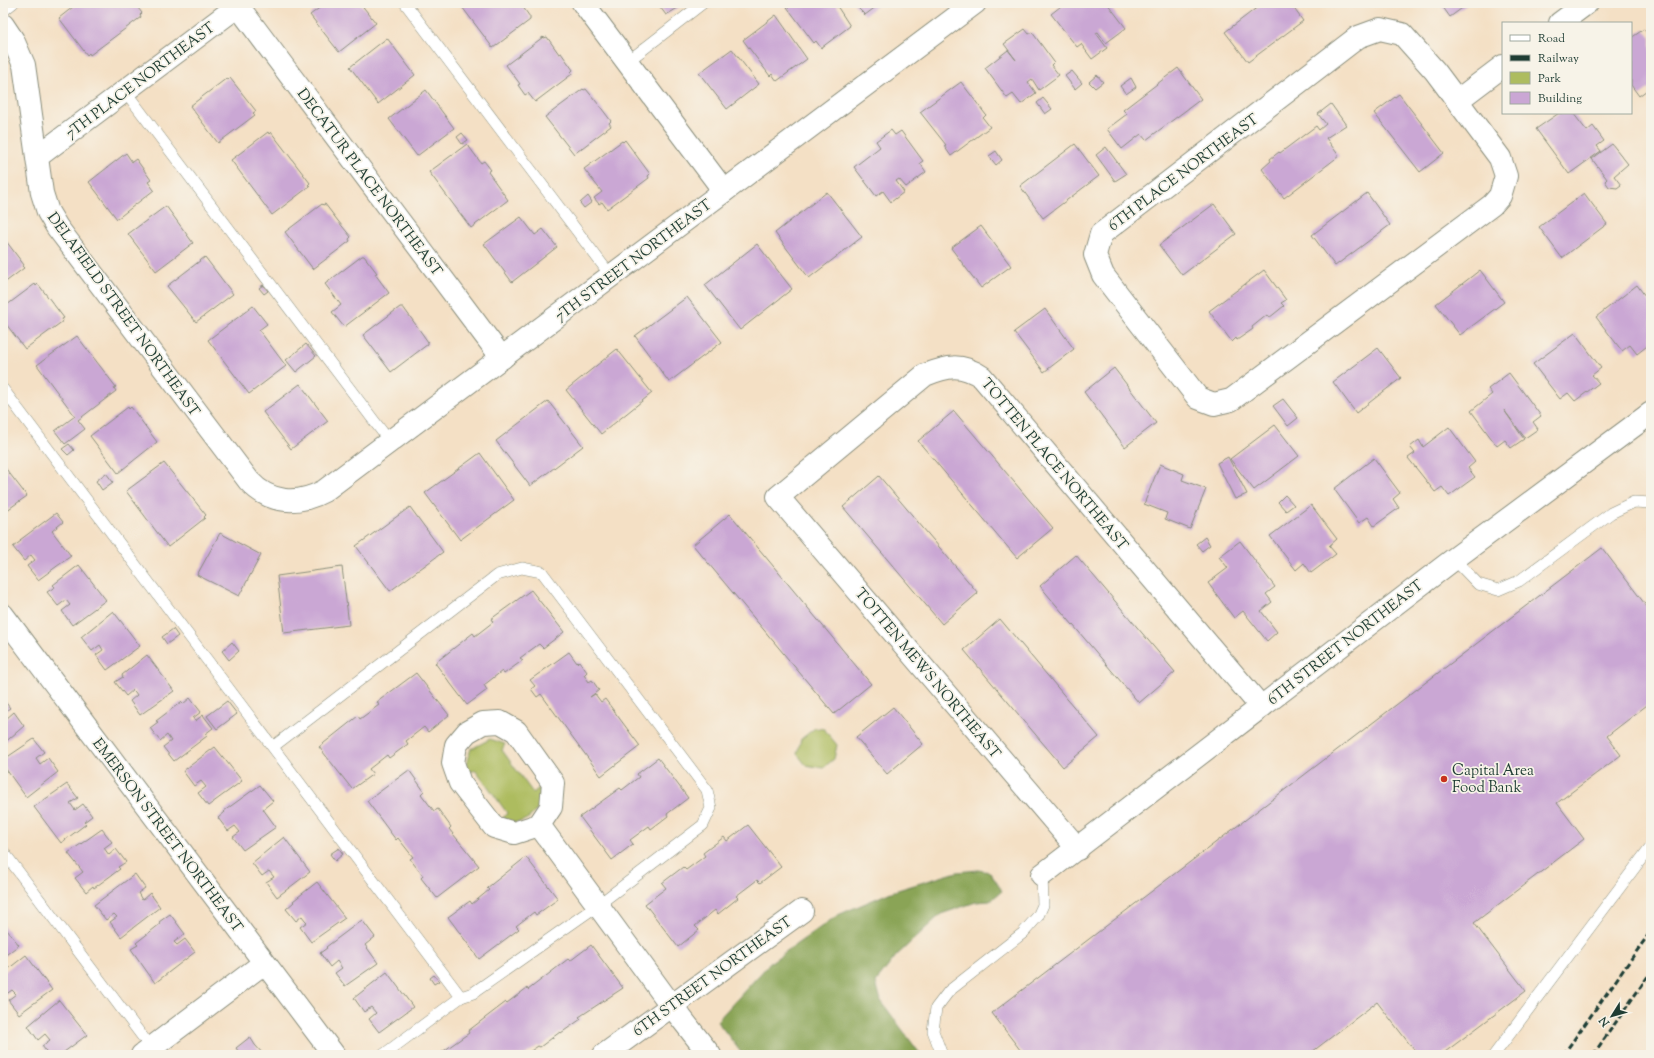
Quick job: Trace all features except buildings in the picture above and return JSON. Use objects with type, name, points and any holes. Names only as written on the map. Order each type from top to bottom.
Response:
[{"type":"street","points":[[583,3],[724,191]]},
{"type":"street","name":"7TH STREET NORTHEAST","points":[[284,500],[309,498],[324,491],[975,3]]},
{"type":"street","points":[[1561,22],[1587,3]]},
{"type":"street","name":"7TH PLACE NORTHEAST","points":[[37,157],[240,5]]},
{"type":"street","name":"DECATUR PLACE NORTHEAST","points":[[240,5],[502,358]]},
{"type":"street","name":"DELAFIELD STREET NORTHEAST","points":[[3,25],[13,40],[24,65],[45,203],[57,227],[249,481],[262,493],[284,500]]},
{"type":"street","name":"6TH PLACE NORTHEAST","points":[[1380,29],[1402,34],[1458,100],[1500,158],[1506,176],[1500,196],[1492,205],[1231,400],[1214,404],[1198,398],[1103,275],[1095,255],[1101,234],[1358,37],[1380,29]]},
{"type":"street","points":[[1458,100],[1502,67]]},
{"type":"street","name":"TOTTEN PLACE NORTHEAST","points":[[778,497],[925,375],[947,366],[970,369],[982,377],[1261,707]]},
{"type":"street","name":"6TH STREET NORTHEAST","points":[[1042,875],[1078,849],[1454,559],[1651,412]]},
{"type":"street","name":"TOTTEN MEWS NORTHEAST","points":[[778,497],[1078,849]]},
{"type":"street","name":"EMERSON STREET NORTHEAST","points":[[3,615],[334,1055]]},
{"type":"street","points":[[500,722],[516,731],[553,783],[551,807],[539,825],[514,833],[494,827],[460,783],[453,763],[456,745],[467,732],[483,723],[500,722]]},
{"type":"street","points":[[539,825],[671,1005],[710,1055]]},
{"type":"street","name":"6TH STREET NORTHEAST","points":[[604,1055],[802,911]]},
{"type":"street","points":[[146,1051],[264,963]]},
{"type":"lane","points":[[3,11],[13,3]]},
{"type":"lane","points":[[405,3],[611,276]]},
{"type":"lane","points":[[627,62],[703,3]]},
{"type":"lane","points":[[125,91],[390,442]]},
{"type":"lane","points":[[3,389],[274,746],[461,997]]},
{"type":"lane","points":[[1454,559],[1478,584],[1498,590],[1519,581],[1611,513],[1634,502],[1651,503]]},
{"type":"lane","points":[[274,746],[497,575],[522,568],[542,572],[707,790],[710,808],[703,825],[598,905],[473,993],[461,997],[382,1055]]},
{"type":"lane","points":[[1494,1055],[1651,846]]},
{"type":"lane","points":[[3,851],[146,1051]]},
{"type":"lane","points":[[942,1055],[933,1031],[936,1008],[949,991],[1023,933],[1038,916],[1043,905],[1042,875]]},
{"type":"green space","points":[[815,728],[824,729],[837,745],[834,759],[823,768],[806,765],[797,754],[801,739]]},
{"type":"green space","points":[[490,739],[505,744],[502,750],[533,793],[539,788],[541,800],[539,807],[530,817],[524,820],[512,822],[503,818],[507,813],[476,770],[470,772],[467,767],[467,761],[471,749]]},
{"type":"green space","points":[[978,870],[990,872],[1002,891],[990,901],[976,902],[941,914],[896,956],[876,982],[881,1001],[921,1055],[743,1055],[717,1021],[771,962],[838,915],[891,892],[957,872]]},
{"type":"railway","points":[[1563,1055],[1651,931]]},
{"type":"railway","points":[[1593,1055],[1651,972]]},
{"type":"place","name":"Capital Area Food Bank","points":[[1444,779]]}]
